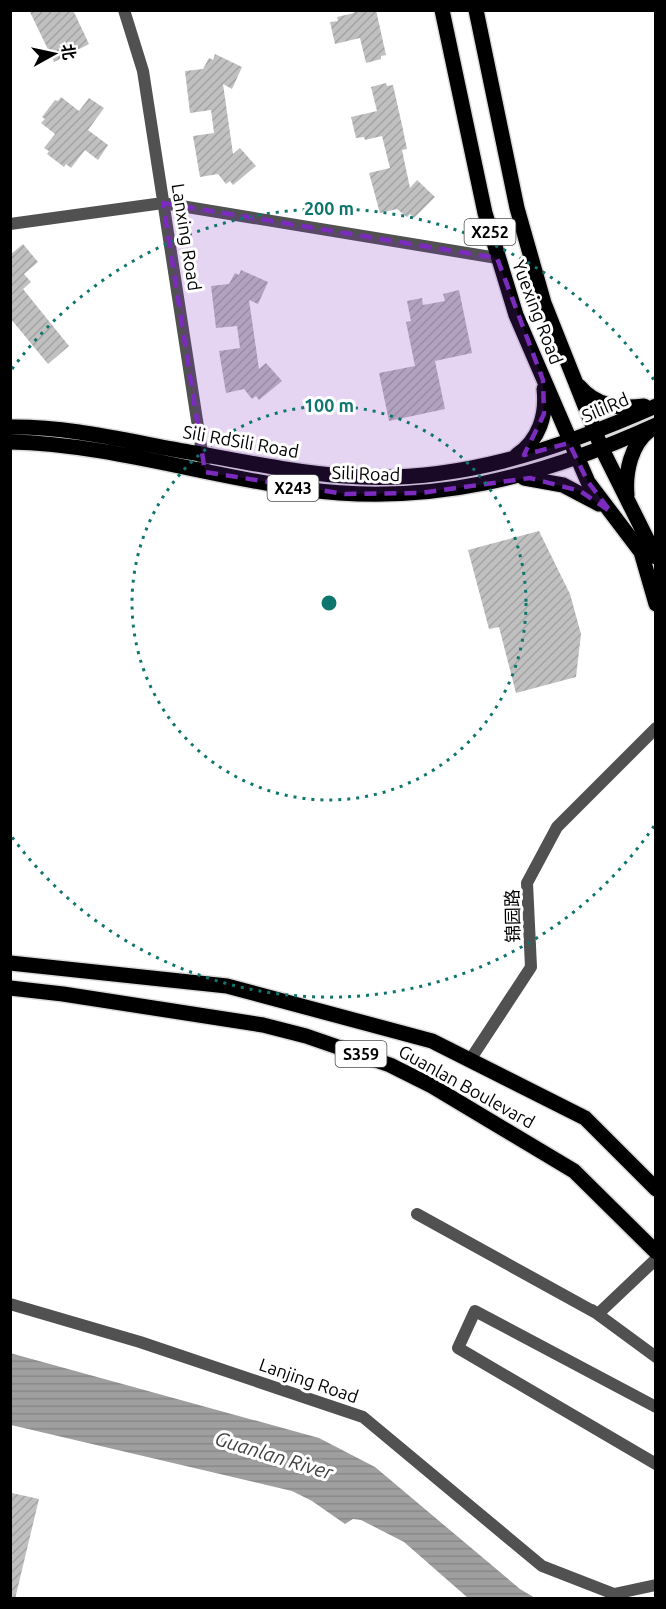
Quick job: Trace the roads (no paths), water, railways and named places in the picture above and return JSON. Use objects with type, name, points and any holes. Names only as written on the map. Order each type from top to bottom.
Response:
[{"type":"main road","name":"Yuexing Road","points":[[442,10],[497,258],[516,315],[569,443],[588,482],[641,552],[656,604]]},
{"type":"main road","name":"Yuexing Road","points":[[476,10],[518,208],[544,303],[602,449],[656,557]]},
{"type":"main road","points":[[574,380],[585,393],[605,405],[627,408],[656,405]]},
{"type":"main road","points":[[510,460],[527,446],[540,428],[544,414],[543,381]]},
{"type":"main road","name":"Sili Rd","points":[[569,443],[656,405]]},
{"type":"main road","points":[[633,512],[628,497],[628,467],[639,442],[656,425]]},
{"type":"main road","name":"Sili Rd","points":[[576,459],[656,425]]},
{"type":"main road","name":"Sili RdSili Road","points":[[10,427],[84,434],[306,472],[385,478],[460,472],[569,443]]},
{"type":"main road","name":"Sili Road","points":[[10,442],[69,446],[302,489],[381,496],[420,494],[512,478],[576,459]]},
{"type":"main road","points":[[512,478],[547,480],[563,485],[580,491],[611,512]]},
{"type":"main road","name":"Guanlan Boulevard","points":[[10,963],[227,986],[432,1041],[585,1118],[656,1189]]},
{"type":"main road","name":"Guanlan Boulevard","points":[[10,988],[262,1025],[306,1036],[390,1065],[442,1092],[574,1171],[656,1252]]},
{"type":"street","name":"Lanxing Road","points":[[124,10],[143,71],[205,472]]},
{"type":"street","points":[[10,224],[163,203],[497,258]]},
{"type":"street","name":"锦园路","points":[[470,1060],[531,967],[527,883],[557,827],[656,728]]},
{"type":"street","points":[[417,1214],[598,1314],[656,1259]]},
{"type":"street","name":"Lanjing Road","points":[[10,1304],[140,1342],[363,1417],[542,1566],[614,1594],[656,1585]]},
{"type":"street","points":[[592,1310],[656,1357]]},
{"type":"street","points":[[656,1407],[475,1311],[458,1348],[656,1464]]},
{"type":"water","name":"Guanlan River","points":[[10,1353],[319,1438],[375,1467],[520,1589],[535,1598],[468,1598],[404,1542],[361,1520],[353,1519],[345,1524],[312,1501],[292,1491],[11,1425]]}]
